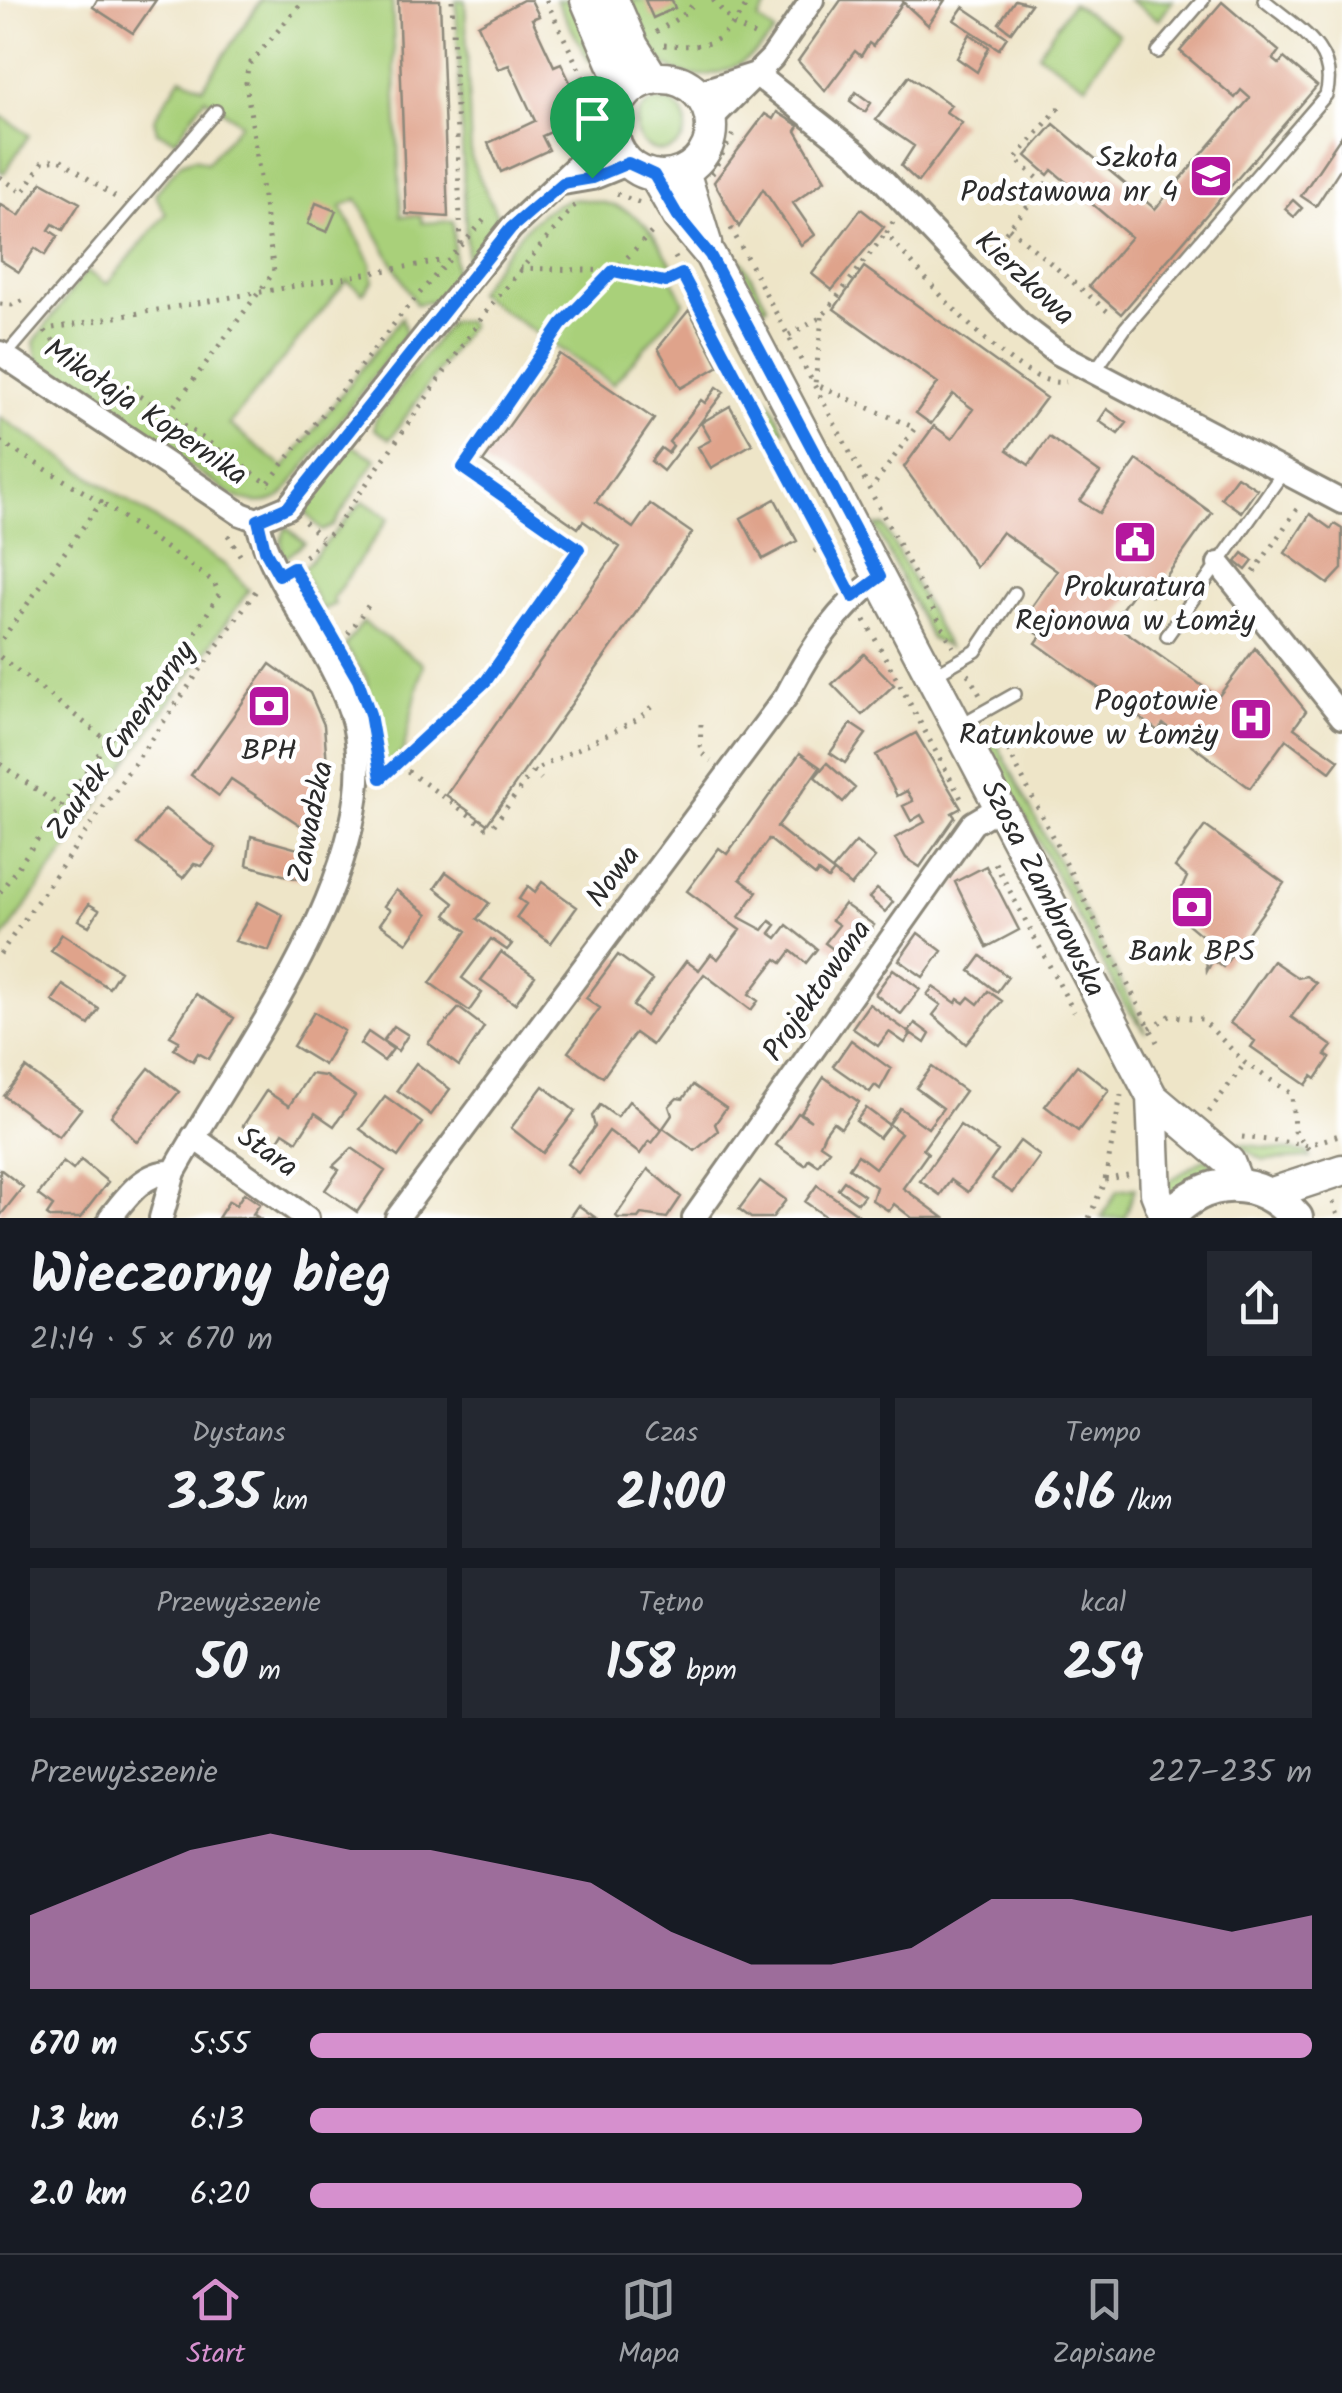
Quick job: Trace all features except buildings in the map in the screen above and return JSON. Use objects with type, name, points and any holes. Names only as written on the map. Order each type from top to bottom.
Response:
[{"type":"main road","points":[[1158,1212],[1198,1192],[1258,1180],[1296,1218]]},
{"type":"street","points":[[586,0],[626,94]]},
{"type":"street","points":[[613,0],[633,46],[654,78]]},
{"type":"street","points":[[704,106],[756,74],[812,0]]},
{"type":"street","name":"Kierzkowa","points":[[756,74],[859,155],[1020,324],[1058,353],[1342,502]]},
{"type":"street","points":[[645,162],[616,108],[626,94],[654,78],[670,79],[704,106]]},
{"type":"street","points":[[258,520],[288,507],[511,228],[563,183],[584,159],[645,162],[705,150],[704,106]]},
{"type":"street","name":"Szosa Zambrowska","points":[[645,162],[678,216],[710,255],[1152,1098],[1158,1212]]},
{"type":"street","name":"Mikołaja Kopernika","points":[[2,354],[242,514],[258,520]]},
{"type":"street","name":"Zawadzka","points":[[161,1218],[174,1172],[284,988],[319,920],[354,801],[358,767],[350,709],[336,674],[277,576],[265,550],[258,520]]},
{"type":"street","points":[[1219,564],[1342,716]]},
{"type":"street","name":"Nowa","points":[[397,1218],[786,695],[818,636],[853,597],[880,577]]},
{"type":"street","name":"Projektowana","points":[[694,1218],[973,823],[1000,807]]},
{"type":"street","name":"Szosa Zambrowska","points":[[1152,1098],[1258,1180]]},
{"type":"street","name":"Stara","points":[[193,1137],[308,1218]]},
{"type":"street","points":[[1258,1180],[1342,1170]]},
{"type":"street","points":[[110,1218],[151,1176],[174,1172]]},
{"type":"lane","points":[[1158,52],[1203,0]]},
{"type":"lane","points":[[1094,372],[1126,328],[1326,95],[1330,73],[1320,47],[1264,0]]},
{"type":"lane","points":[[2,354],[216,111]]},
{"type":"lane","points":[[1167,636],[1284,471]]},
{"type":"lane","points":[[932,676],[976,651],[1016,593]]},
{"type":"lane","points":[[958,726],[1015,694]]},
{"type":"path","points":[[168,414],[274,272],[246,83],[248,66],[304,0]]},
{"type":"path","points":[[452,0],[460,244]]},
{"type":"path","points":[[546,0],[598,110],[582,140]]},
{"type":"path","points":[[713,0],[734,25],[764,39]]},
{"type":"path","points":[[652,43],[707,47],[720,41],[750,0]]},
{"type":"path","points":[[970,246],[983,259],[1046,185],[1015,159],[1058,109],[1064,114]]},
{"type":"path","points":[[0,178],[23,192],[44,162],[60,159],[118,199]]},
{"type":"path","points":[[605,192],[631,198],[648,210]]},
{"type":"path","name":"Zaułek Cmentarny","points":[[0,954],[277,576],[334,529],[520,268],[566,214],[588,196]]},
{"type":"path","points":[[269,482],[460,244],[494,210]]},
{"type":"path","points":[[654,216],[666,238]]},
{"type":"path","points":[[377,765],[381,778],[486,681],[579,549],[463,468],[561,325],[660,226]]},
{"type":"path","points":[[1009,228],[1126,328]]},
{"type":"path","points":[[788,334],[822,318],[886,234]]},
{"type":"path","points":[[672,250],[823,545],[1074,1013]]},
{"type":"path","points":[[45,330],[447,260]]},
{"type":"path","points":[[520,268],[613,271],[665,282],[682,274]]},
{"type":"path","points":[[19,304],[56,344],[269,482],[288,507],[321,537]]},
{"type":"path","points":[[822,318],[815,384],[915,428],[871,488]]},
{"type":"path","points":[[0,442],[101,502],[220,590],[193,637],[108,740],[0,892]]},
{"type":"path","points":[[1252,576],[1304,497]]},
{"type":"path","points":[[0,642],[101,502]]},
{"type":"path","points":[[222,526],[277,576],[267,602]]},
{"type":"path","points":[[814,552],[823,545]]},
{"type":"path","points":[[334,635],[340,648],[370,604]]},
{"type":"path","points":[[0,657],[108,740]]},
{"type":"path","points":[[399,765],[486,828],[493,826],[532,771],[638,720],[658,703]]},
{"type":"path","points":[[0,764],[61,807]]},
{"type":"path","points":[[532,771],[541,779]]},
{"type":"path","points":[[1150,1028],[1170,1016],[1202,1019],[1245,1063],[1292,1094],[1294,1131],[1309,1145]]},
{"type":"path","points":[[1209,1112],[1245,1063]]},
{"type":"path","points":[[1089,1218],[1105,1180],[1120,1121],[1121,1092]]},
{"type":"green space","points":[[261,0],[392,0],[401,216],[421,216],[422,223],[453,221],[455,277],[437,300],[416,304],[357,199],[341,207],[371,263],[373,281],[363,293],[347,281],[229,424],[284,468],[402,317],[406,333],[284,494],[263,502],[248,501],[227,492],[37,360],[34,342],[86,271],[107,284],[166,214],[155,194],[181,163],[195,158],[207,163],[241,123],[205,98],[176,140],[157,132],[154,119],[181,77],[203,87]]},
{"type":"green space","points":[[456,0],[465,0],[471,159],[499,220],[467,261]]},
{"type":"green space","points":[[556,0],[576,0],[601,56],[589,61]]},
{"type":"green space","points":[[620,0],[771,0],[758,20],[775,32],[735,66],[701,76],[684,74],[668,67],[654,54]]},
{"type":"green space","points":[[1129,0],[1173,0],[1159,20]]},
{"type":"green space","points":[[1072,3],[1119,34],[1086,85],[1038,54]]},
{"type":"green space","points":[[651,102],[671,102],[685,116],[685,136],[671,150],[651,150],[637,136],[637,116]]},
{"type":"green space","points":[[0,115],[29,135],[4,173],[0,171]]},
{"type":"green space","points":[[572,199],[610,205],[637,218],[666,255],[684,302],[613,384],[476,293],[530,224],[557,204]]},
{"type":"green space","points":[[742,260],[767,305],[765,308],[759,307],[740,284],[732,263]]},
{"type":"green space","points":[[466,321],[470,325],[390,439],[374,429],[375,420],[450,322]]},
{"type":"green space","points":[[744,375],[771,403],[784,430],[776,434]]},
{"type":"green space","points":[[0,417],[225,565],[249,590],[0,943]]},
{"type":"green space","points":[[351,445],[376,459],[333,526],[322,531],[302,508]]},
{"type":"green space","points":[[798,458],[831,530],[827,532],[789,462]]},
{"type":"green space","points":[[363,501],[389,518],[333,598],[335,604],[322,610],[302,570]]},
{"type":"green space","points":[[875,525],[884,526],[948,647],[931,639]]},
{"type":"green space","points":[[286,527],[305,543],[283,560],[281,541]]},
{"type":"green space","points":[[363,622],[423,664],[403,752],[384,767],[366,678],[345,646]]},
{"type":"green space","points":[[991,732],[1146,1032],[1124,1004],[989,747]]},
{"type":"green space","points":[[1232,1143],[1308,1153],[1310,1158],[1264,1160]]},
{"type":"green space","points":[[1206,1158],[1223,1176],[1169,1204],[1164,1184]]},
{"type":"green space","points":[[1135,1188],[1125,1218],[1101,1218],[1117,1191]]},
{"type":"place","name":"Szkoła Podstawowa nr 4","points":[[1211,176]]},
{"type":"place","name":"Prokuratura Rejonowa w Łomży","points":[[1135,542]]},
{"type":"place","name":"BPH","points":[[269,706]]},
{"type":"place","name":"Pogotowie Ratunkowe w Łomży","points":[[1251,719]]},
{"type":"place","name":"Bank BPS","points":[[1192,907]]},
{"type":"route","points":[[628,163],[654,175],[678,216],[710,255],[880,577],[853,597],[682,274],[665,282],[613,271],[561,325],[463,468],[579,549],[486,681],[381,778],[370,714],[358,680],[293,567],[279,575],[265,550],[258,520],[288,507],[511,228],[563,183],[592,178],[628,163]]}]
